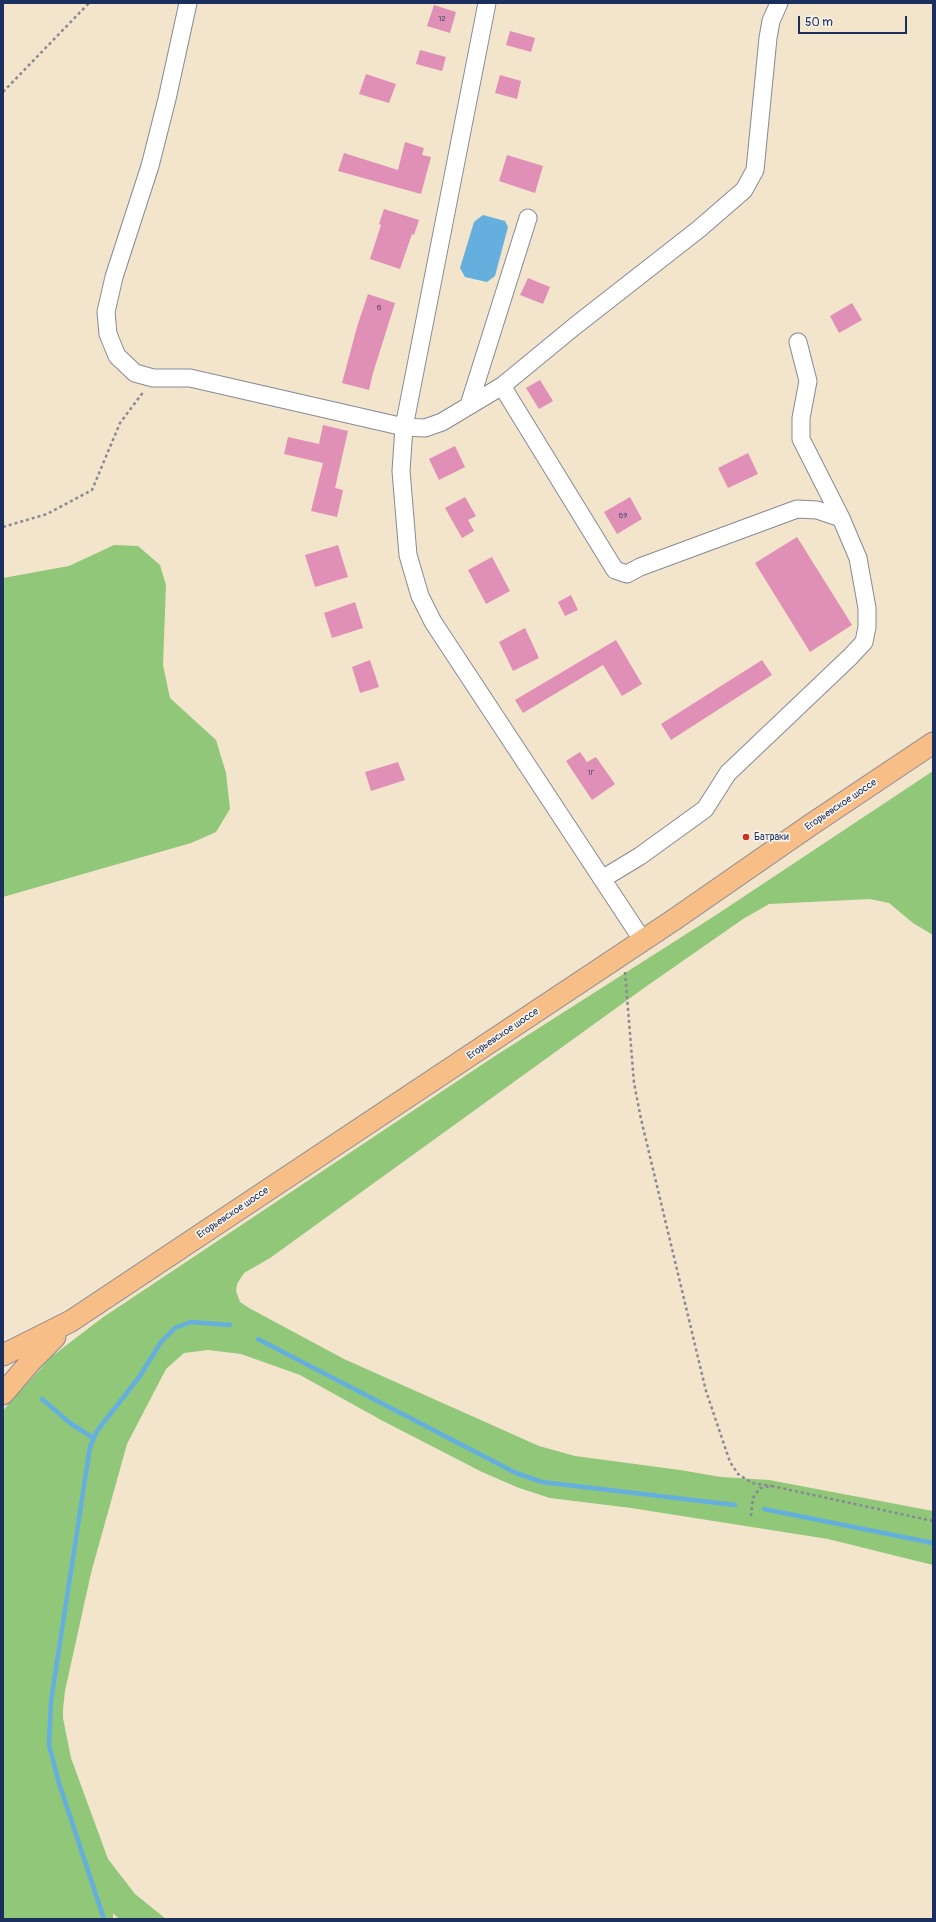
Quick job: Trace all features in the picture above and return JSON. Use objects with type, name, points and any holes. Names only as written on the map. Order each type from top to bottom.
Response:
[{"type":"main road","name":"Егорьевское шоссе","points":[[3,1355],[71,1322],[623,954],[809,826],[933,744]]},
{"type":"main road","name":"Егорьевское шоссе","points":[[3,1394],[32,1360],[71,1322]]},
{"type":"street","points":[[188,3],[150,166],[114,276],[106,312],[108,334],[117,356],[135,373],[153,378],[190,378],[404,427],[425,428],[442,422],[502,386],[575,326],[699,229],[744,190],[755,170],[768,38],[771,21],[779,3]]},
{"type":"street","points":[[487,3],[404,427],[402,471],[408,555],[420,596],[433,622],[642,941]]},
{"type":"street","points":[[469,405],[528,218]]},
{"type":"street","points":[[602,879],[640,856],[705,809],[728,773],[844,663],[864,642],[867,627],[867,608],[858,558],[841,518],[801,439],[801,418],[808,381],[798,342]]},
{"type":"street","points":[[502,386],[615,570],[627,574],[640,567],[797,509],[817,510],[841,518]]},
{"type":"path","points":[[3,92],[88,3]]},
{"type":"path","points":[[3,526],[47,514],[92,490],[120,423],[153,378]]},
{"type":"path","points":[[623,954],[635,1090],[706,1391],[730,1462],[738,1474],[752,1483],[933,1521]]},
{"type":"path","points":[[751,1516],[753,1498],[760,1488],[772,1486]]},
{"type":"green space","points":[[114,545],[138,546],[160,565],[166,585],[163,665],[170,698],[216,740],[226,773],[230,809],[216,832],[191,843],[3,897],[3,578],[69,566]]},
{"type":"green space","points":[[933,771],[933,935],[913,923],[889,903],[870,899],[769,904],[743,919],[644,988],[270,1258],[244,1273],[237,1284],[236,1291],[240,1302],[249,1308],[344,1359],[539,1446],[575,1456],[721,1477],[769,1480],[933,1511],[933,1565],[828,1539],[631,1508],[550,1498],[519,1488],[482,1472],[383,1421],[300,1375],[241,1354],[208,1350],[184,1353],[166,1369],[127,1444],[91,1573],[65,1691],[63,1709],[63,1718],[71,1758],[108,1859],[135,1894],[166,1919],[119,1919],[113,1913],[113,1919],[3,1919],[3,1413],[5,1408],[51,1357],[102,1318],[495,1056],[716,915]]},
{"type":"water","points":[[483,215],[505,221],[508,227],[495,276],[487,282],[465,277],[460,268],[474,222]]},
{"type":"building","points":[[434,5],[456,12],[450,33],[427,26]]},
{"type":"building","points":[[510,31],[535,38],[531,52],[506,45]]},
{"type":"building","points":[[420,50],[446,57],[442,71],[416,64]]},
{"type":"building","points":[[366,74],[396,84],[389,103],[359,94]]},
{"type":"building","points":[[500,75],[521,81],[517,99],[495,93]]},
{"type":"building","points":[[405,142],[424,148],[422,155],[431,157],[421,194],[338,171],[344,153],[398,170]]},
{"type":"building","points":[[507,155],[543,166],[535,193],[499,181]]},
{"type":"building","points":[[384,209],[419,220],[414,235],[412,234],[400,269],[370,259],[381,225],[379,224]]},
{"type":"building","points":[[528,278],[550,287],[543,304],[520,295]]},
{"type":"building","points":[[368,294],[395,303],[369,390],[342,383],[357,327]]},
{"type":"building","points":[[852,303],[862,320],[839,333],[830,316]]},
{"type":"building","points":[[540,380],[553,401],[539,409],[526,388]]},
{"type":"building","points":[[323,425],[348,431],[335,488],[343,490],[337,517],[311,511],[323,463],[284,454],[288,437],[319,444]]},
{"type":"building","points":[[455,446],[465,467],[439,480],[429,459]]},
{"type":"building","points":[[748,453],[758,474],[728,488],[718,468]]},
{"type":"building","points":[[465,497],[476,516],[468,520],[474,531],[462,538],[445,508]]},
{"type":"building","points":[[630,497],[642,519],[617,534],[604,512]]},
{"type":"building","points":[[797,537],[852,625],[810,652],[755,563]]},
{"type":"building","points":[[338,545],[348,577],[315,587],[305,555]]},
{"type":"building","points":[[492,557],[510,591],[486,604],[468,570]]},
{"type":"building","points":[[571,595],[578,610],[565,616],[558,602]]},
{"type":"building","points":[[355,602],[363,628],[332,638],[324,613]]},
{"type":"building","points":[[525,628],[539,658],[513,671],[499,642]]},
{"type":"building","points":[[616,640],[642,684],[622,696],[603,665],[523,713],[515,700]]},
{"type":"building","points":[[370,660],[379,687],[360,693],[352,667]]},
{"type":"building","points":[[762,660],[772,675],[671,740],[661,724]]},
{"type":"building","points":[[580,752],[587,762],[596,757],[615,784],[592,800],[566,761]]},
{"type":"building","points":[[398,762],[405,780],[371,791],[365,772]]},
{"type":"waterway","points":[[104,1919],[59,1783],[49,1745],[51,1701],[90,1447],[97,1431],[140,1376],[161,1342],[175,1328],[191,1322],[230,1325]]},
{"type":"waterway","points":[[258,1339],[516,1473],[542,1482],[735,1505]]},
{"type":"waterway","points":[[42,1399],[70,1423],[93,1438]]},
{"type":"waterway","points":[[764,1509],[933,1543]]},
{"type":"place","name":"Батраки","points":[[746,837]]}]
